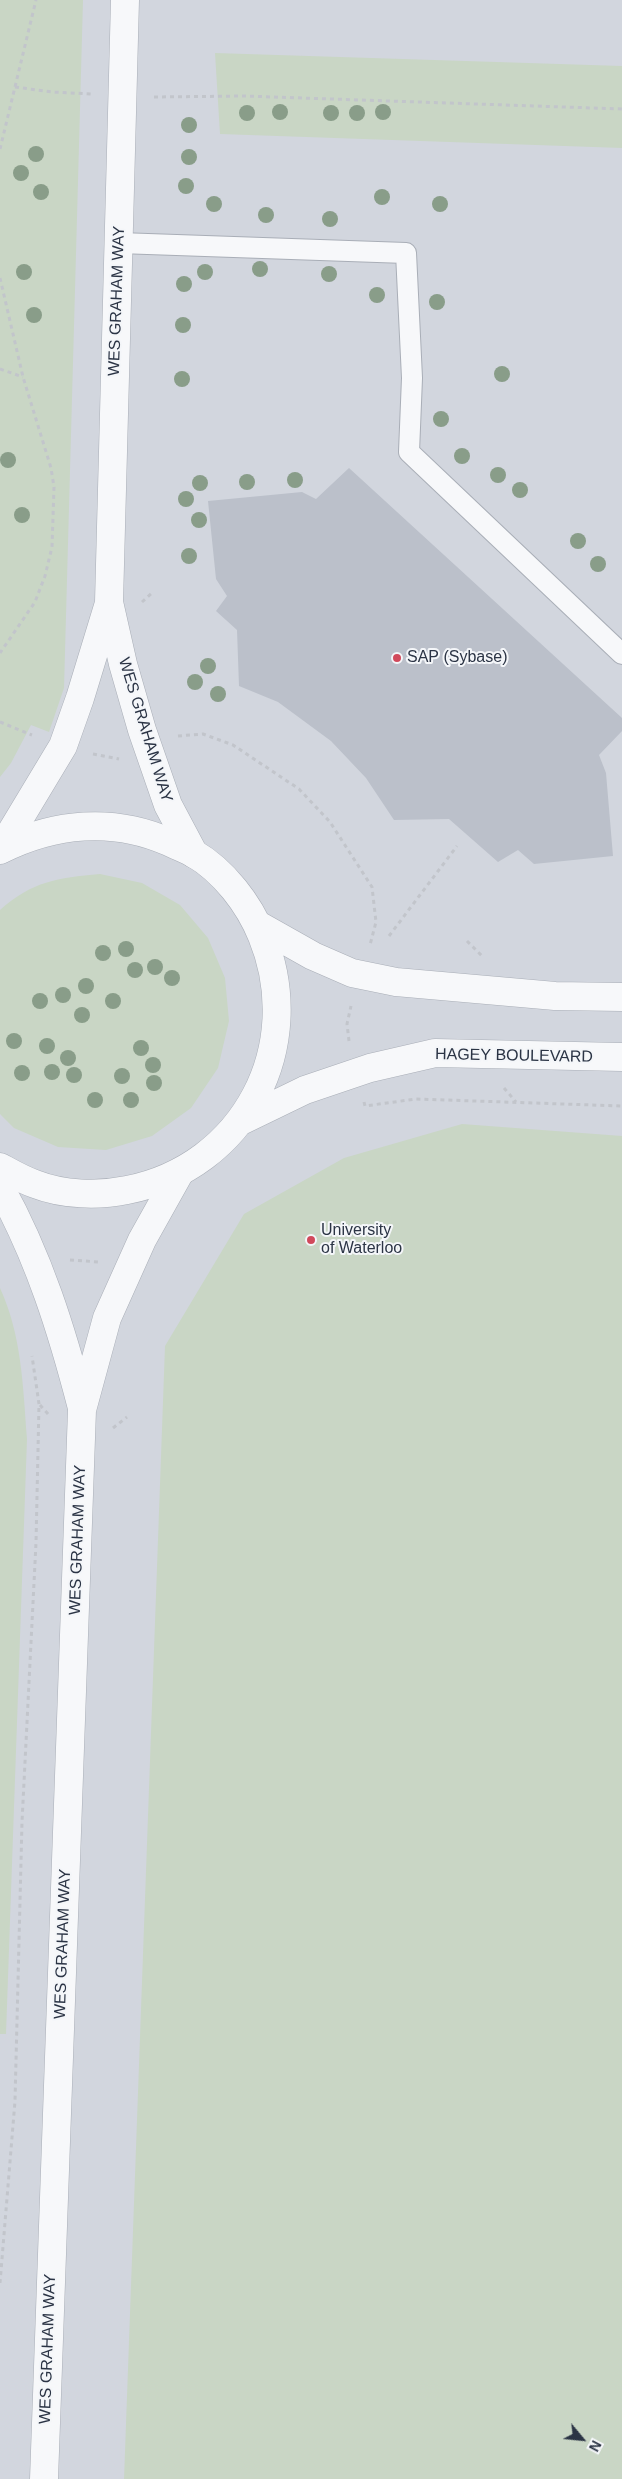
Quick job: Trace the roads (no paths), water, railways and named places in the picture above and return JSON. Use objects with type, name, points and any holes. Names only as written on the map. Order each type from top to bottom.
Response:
[{"type":"street","name":"WES GRAHAM WAY","points":[[126,0],[109,602],[123,664],[149,750],[168,806],[194,854]]},
{"type":"street","name":"WES GRAHAM WAY","points":[[1,850],[63,746],[80,698],[109,602]]},
{"type":"street","points":[[0,1167],[35,1185],[72,1193],[109,1194],[146,1187],[180,1172],[204,1157],[225,1139],[239,1122],[260,1089],[272,1058],[277,1026],[278,993],[272,960],[258,925],[247,906],[229,884],[194,854],[146,832],[103,825],[59,828],[1,850]]},
{"type":"street","points":[[258,925],[313,956],[352,973],[396,982],[555,996],[622,997]]},
{"type":"street","name":"HAGEY BOULEVARD","points":[[239,1122],[305,1090],[370,1068],[434,1053],[622,1057]]},
{"type":"street","name":"WES GRAHAM WAY","points":[[44,2479],[82,1410],[107,1318],[142,1240],[180,1172]]},
{"type":"street","name":"WES GRAHAM WAY","points":[[0,1187],[19,1221],[40,1269],[61,1330],[82,1410]]},
{"type":"lane","points":[[119,243],[406,253],[412,378],[408,452],[622,654]]},
{"type":"place","name":"SAP (Sybase)","points":[[397,658]]},
{"type":"place","name":"University of Waterloo","points":[[311,1240]]}]
